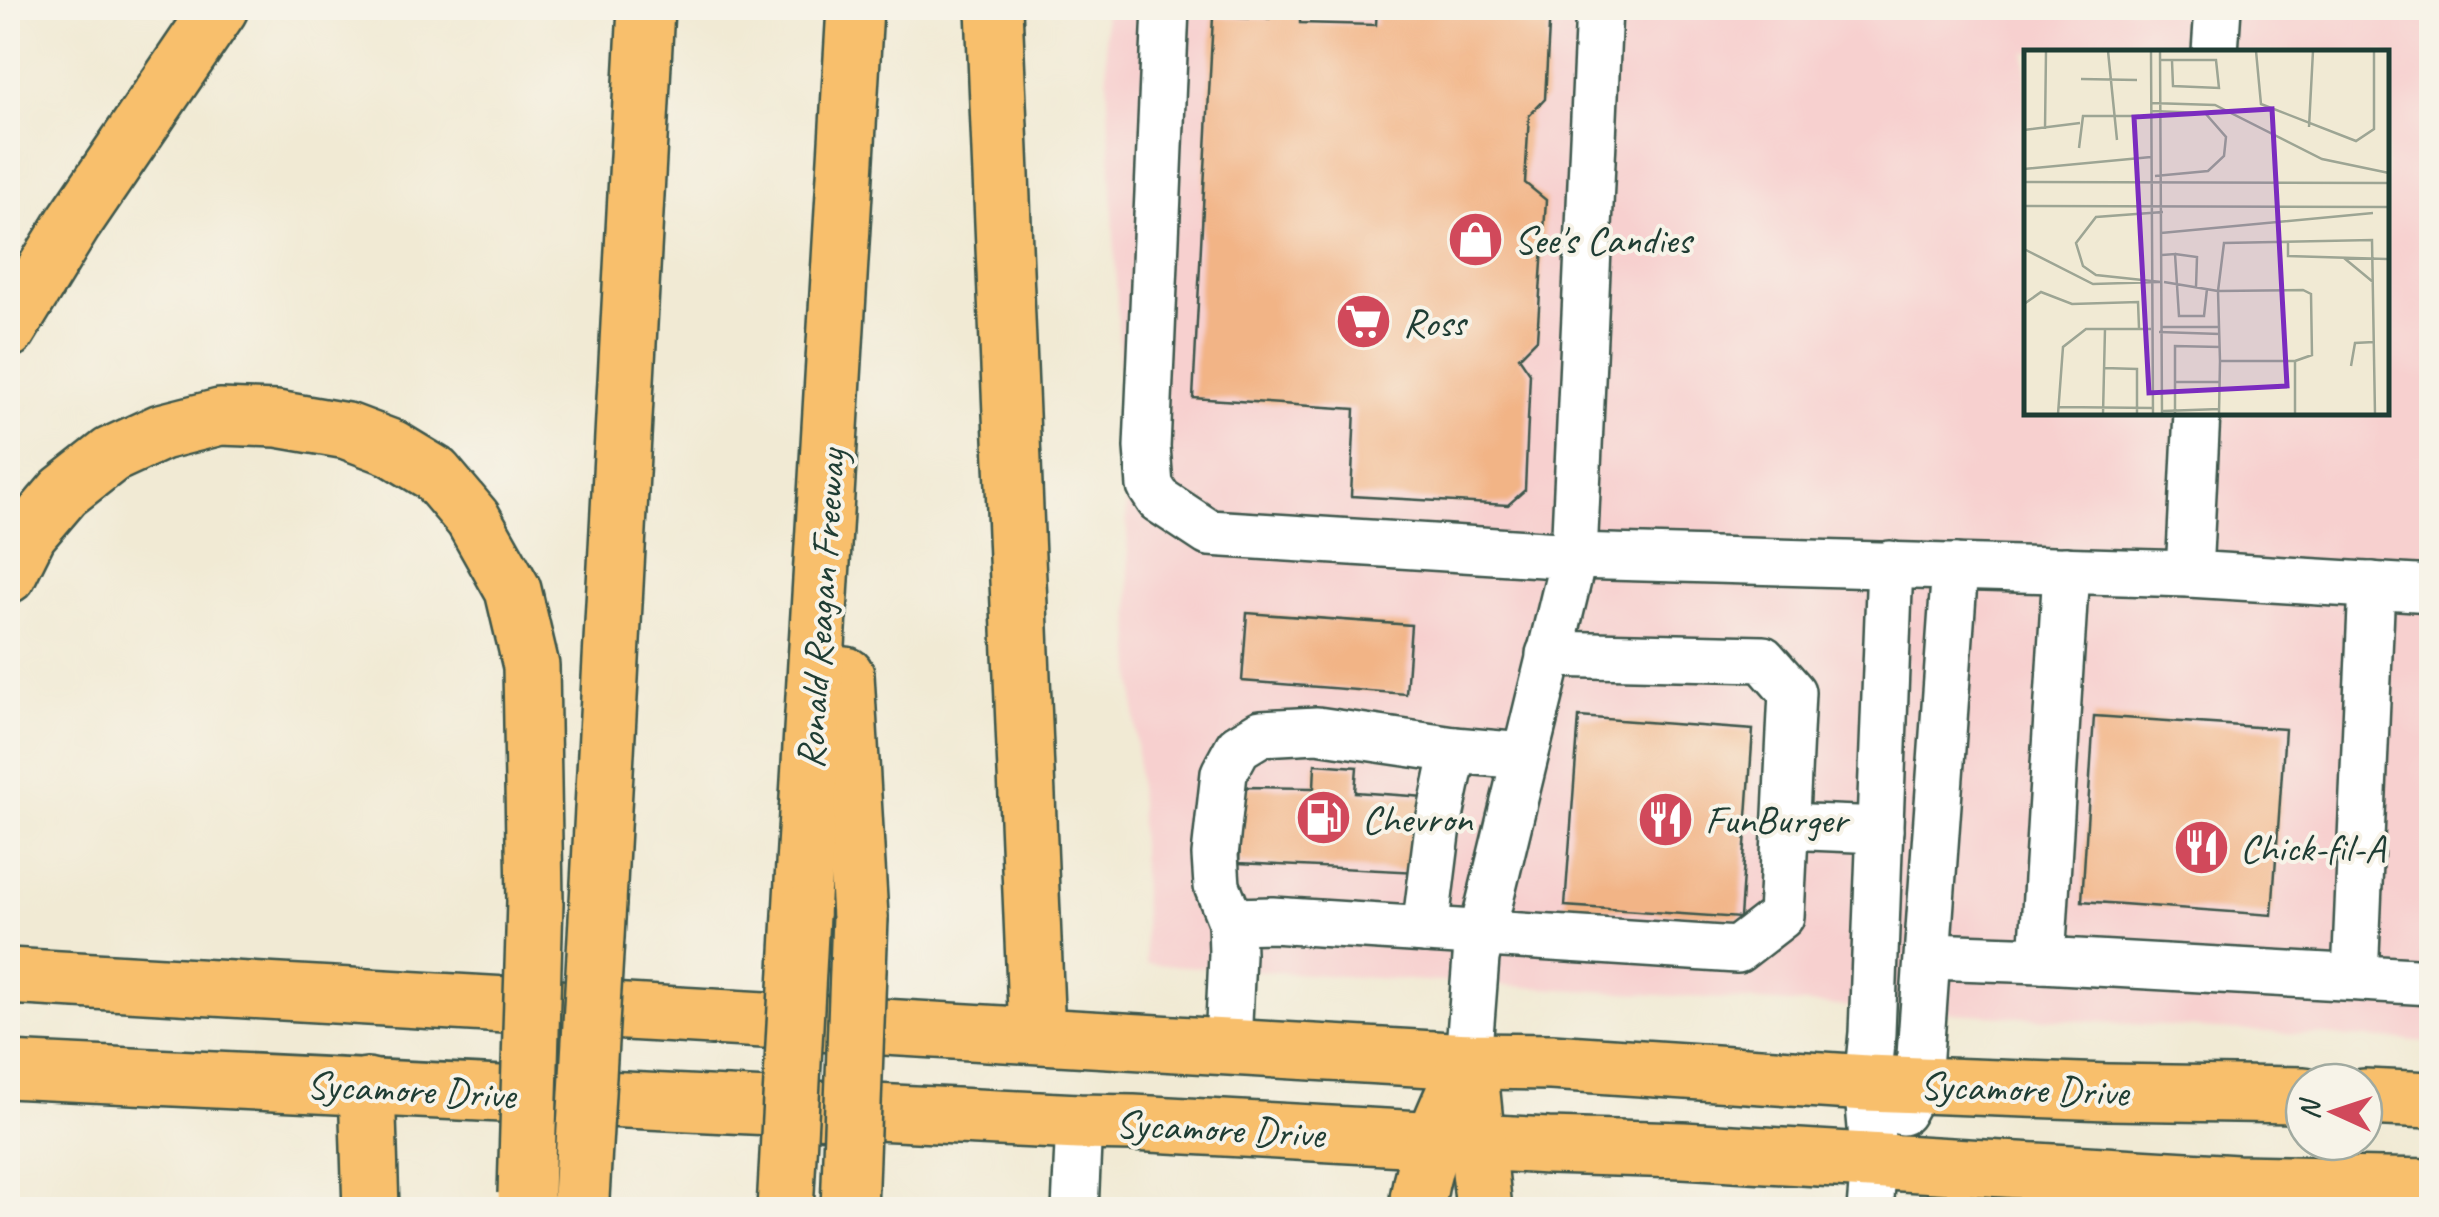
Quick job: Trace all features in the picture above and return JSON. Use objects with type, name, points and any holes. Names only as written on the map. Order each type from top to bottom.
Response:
[{"type":"main road","points":[[8,330],[73,224],[220,8]]},
{"type":"main road","points":[[581,1204],[646,8]]},
{"type":"main road","name":"Ronald Reagan Freeway","points":[[785,1210],[855,8]]},
{"type":"main road","points":[[994,8],[1037,1035]]},
{"type":"main road","points":[[8,575],[29,533],[64,492],[111,454],[161,432],[220,417],[277,419],[347,431],[392,448],[435,474],[473,519],[513,590],[531,666],[535,901],[527,1202]]},
{"type":"main road","points":[[832,426],[860,917],[849,1210]]},
{"type":"main road","name":"Sycamore Drive","points":[[8,976],[1468,1061],[1551,1062],[2108,1092],[2284,1095]]},
{"type":"main road","points":[[1417,1210],[1418,1195],[1456,1140],[1468,1061]]},
{"type":"main road","name":"Sycamore Drive","points":[[8,1070],[1456,1140],[1872,1185],[2237,1182],[2432,1186]]},
{"type":"main road","points":[[367,1086],[371,1210]]},
{"type":"main road","points":[[2384,1098],[2432,1100]]},
{"type":"main road","points":[[1456,1140],[1484,1210]]},
{"type":"lane","points":[[1166,8],[1147,447],[1150,486],[1159,500],[1210,533],[1574,556],[2189,574],[2432,589]]},
{"type":"lane","points":[[1468,1061],[1476,958],[1574,556],[1599,8]]},
{"type":"lane","points":[[2216,50],[2218,8]]},
{"type":"lane","points":[[2189,574],[2197,415]]},
{"type":"lane","points":[[1890,564],[1872,1034],[1893,1083]]},
{"type":"lane","points":[[1872,1185],[1893,1083],[1929,956],[1956,567]]},
{"type":"lane","points":[[2042,960],[2066,570]]},
{"type":"lane","points":[[2355,978],[2372,586]]},
{"type":"lane","points":[[1230,921],[1272,920],[1737,950],[1780,916],[1792,692],[1763,658],[1549,654]]},
{"type":"lane","points":[[1228,1046],[1230,921],[1217,886],[1215,856],[1224,774],[1238,747],[1261,732],[1317,730],[1524,756]]},
{"type":"lane","points":[[1425,930],[1438,826],[1454,750]]},
{"type":"lane","points":[[1785,826],[1880,830]]},
{"type":"lane","points":[[1929,956],[2432,982]]},
{"type":"lane","points":[[1075,1210],[1079,1122]]},
{"type":"shaded area","points":[[1104,8],[2431,8],[2431,1042],[1146,964]]},
{"type":"building","points":[[1270,8],[1300,8],[1300,23],[1376,25],[1377,8],[1550,8],[1545,99],[1529,116],[1525,183],[1546,200],[1537,339],[1519,357],[1530,373],[1525,490],[1508,505],[1351,496],[1355,409],[1193,398],[1213,17],[1269,19]]},
{"type":"building","points":[[1247,613],[1411,625],[1406,694],[1242,681]]},
{"type":"building","points":[[2094,716],[2285,729],[2272,915],[2082,901]]},
{"type":"building","points":[[1579,717],[1753,730],[1740,918],[1565,906]]},
{"type":"building","points":[[1315,764],[1357,767],[1355,792],[1425,797],[1419,872],[1239,863],[1243,787],[1314,788]]},
{"type":"place","name":"See's Candies","points":[[1475,239]]},
{"type":"place","name":"Ross","points":[[1364,322]]},
{"type":"place","name":"Chevron","points":[[1323,818]]},
{"type":"place","name":"FunBurger","points":[[1666,819]]},
{"type":"place","name":"Chick-fil-A","points":[[2201,847]]}]
